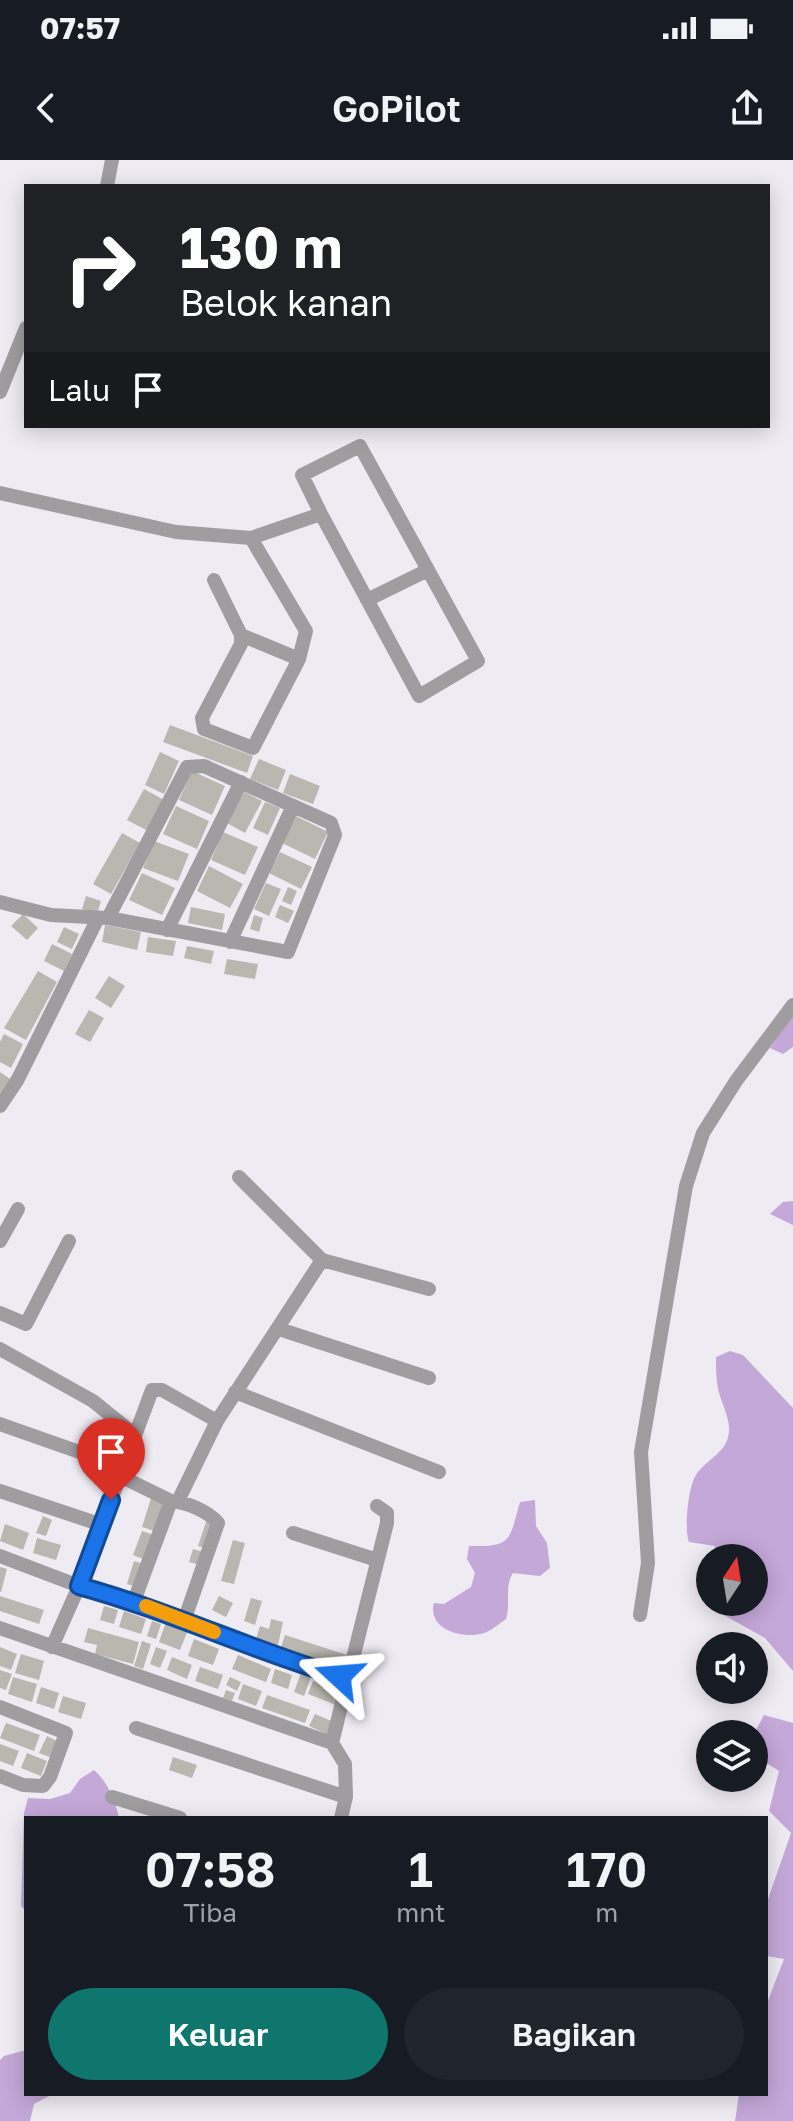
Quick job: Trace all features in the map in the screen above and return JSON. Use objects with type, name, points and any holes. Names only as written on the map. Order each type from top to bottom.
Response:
[{"type":"street","points":[[107,184],[112,160]]},
{"type":"street","points":[[0,392],[24,333]]},
{"type":"street","points":[[360,446],[478,661],[419,696],[321,514],[302,475],[360,446]]},
{"type":"street","points":[[0,493],[176,532],[251,538],[321,514]]},
{"type":"street","points":[[214,580],[241,635],[239,649],[202,718],[202,725],[204,729],[248,748],[257,744],[299,659],[306,631],[251,538]]},
{"type":"street","points":[[367,600],[428,570]]},
{"type":"street","points":[[241,635],[299,659]]},
{"type":"street","points":[[0,902],[71,918],[103,918],[290,950],[335,835],[331,823],[204,766],[187,767],[103,918],[18,1079],[0,1106]]},
{"type":"street","points":[[167,930],[241,782]]},
{"type":"street","points":[[230,942],[293,806]]},
{"type":"street","points":[[640,1615],[648,1563],[641,1452],[686,1186],[703,1133],[736,1081],[793,1005]]},
{"type":"street","points":[[239,1177],[322,1260],[429,1289]]},
{"type":"street","points":[[0,1241],[18,1209]]},
{"type":"street","points":[[0,1313],[26,1324],[69,1241]]},
{"type":"street","points":[[134,1601],[174,1501],[217,1421],[322,1260]]},
{"type":"street","points":[[279,1329],[429,1378]]},
{"type":"street","points":[[0,1349],[93,1401],[135,1435]]},
{"type":"street","points":[[52,1647],[79,1586],[150,1393],[155,1389],[162,1390],[217,1421]]},
{"type":"street","points":[[235,1392],[439,1472]]},
{"type":"street","points":[[0,1424],[121,1471],[174,1501],[211,1516],[218,1526],[184,1621]]},
{"type":"street","points":[[0,1491],[102,1525]]},
{"type":"street","points":[[332,1743],[387,1513],[377,1506]]},
{"type":"street","points":[[293,1533],[377,1560]]},
{"type":"street","points":[[0,1556],[348,1678]]},
{"type":"street","points":[[0,1628],[332,1743],[345,1764],[346,1797],[341,1816]]},
{"type":"street","points":[[0,1707],[66,1733],[50,1777],[43,1786],[23,1785],[0,1776]]},
{"type":"street","points":[[136,1728],[346,1797]]},
{"type":"street","points":[[112,1797],[174,1816]]},
{"type":"shaded area","points":[[793,1014],[793,1047],[783,1054],[770,1048]]},
{"type":"shaded area","points":[[793,1201],[793,1225],[770,1214],[783,1202]]},
{"type":"shaded area","points":[[730,1351],[743,1355],[793,1408],[793,1671],[768,1642],[768,1632],[754,1632],[726,1616],[768,1616],[768,1544],[689,1542],[688,1508],[693,1481],[728,1439],[727,1415],[716,1377],[716,1357]]},
{"type":"shaded area","points":[[535,1500],[536,1526],[547,1543],[550,1568],[540,1576],[513,1573],[506,1619],[490,1631],[466,1635],[441,1626],[433,1612],[434,1603],[444,1604],[471,1587],[475,1573],[467,1559],[469,1546],[502,1543],[511,1533],[520,1502]]},
{"type":"shaded area","points":[[764,1715],[793,1723],[793,2121],[735,2121],[739,2096],[768,2096],[768,2001],[784,1959],[768,1956],[768,1899],[791,1833],[769,1811],[779,1771],[768,1764],[768,1720],[761,1720]]},
{"type":"shaded area","points":[[94,1770],[110,1792],[118,1816],[24,1816],[24,1909],[21,1906],[24,1813],[28,1798],[50,1799],[70,1793],[80,1779]]},
{"type":"shaded area","points":[[24,2051],[24,2096],[49,2096],[34,2104],[30,2121],[0,2121],[0,2060]]},
{"type":"building","points":[[170,725],[253,756],[247,773],[163,742]]},
{"type":"building","points":[[160,752],[179,761],[164,794],[145,785]]},
{"type":"building","points":[[259,759],[286,770],[278,790],[250,779]]},
{"type":"building","points":[[192,771],[225,786],[212,815],[179,800]]},
{"type":"building","points":[[290,774],[320,786],[313,804],[283,793]]},
{"type":"building","points":[[144,789],[166,801],[150,832],[127,820]]},
{"type":"building","points":[[244,792],[262,801],[245,833],[227,823]]},
{"type":"building","points":[[265,802],[280,808],[268,835],[253,828]]},
{"type":"building","points":[[176,806],[209,821],[197,849],[163,834]]},
{"type":"building","points":[[296,816],[328,832],[315,859],[282,843]]},
{"type":"building","points":[[223,832],[258,847],[245,875],[211,860]]},
{"type":"building","points":[[122,833],[140,843],[111,894],[93,884]]},
{"type":"building","points":[[154,841],[189,854],[178,881],[143,868]]},
{"type":"building","points":[[280,852],[312,867],[301,889],[269,873]]},
{"type":"building","points":[[209,866],[243,884],[230,908],[197,891]]},
{"type":"building","points":[[142,873],[175,888],[162,915],[129,900]]},
{"type":"building","points":[[266,883],[281,889],[269,916],[254,909]]},
{"type":"building","points":[[288,887],[297,891],[291,905],[282,901]]},
{"type":"building","points":[[86,896],[101,901],[97,914],[82,909]]},
{"type":"building","points":[[280,905],[294,911],[288,923],[275,917]]},
{"type":"building","points":[[191,907],[225,914],[222,930],[188,923]]},
{"type":"building","points":[[23,914],[38,928],[27,940],[11,926]]},
{"type":"building","points":[[254,915],[263,918],[259,932],[250,929]]},
{"type":"building","points":[[105,925],[141,932],[137,950],[102,942]]},
{"type":"building","points":[[64,927],[79,934],[72,949],[57,942]]},
{"type":"building","points":[[148,937],[176,941],[173,956],[146,952]]},
{"type":"building","points":[[52,944],[72,954],[64,971],[44,961]]},
{"type":"building","points":[[187,946],[214,951],[211,964],[184,958]]},
{"type":"building","points":[[227,959],[258,964],[255,979],[224,974]]},
{"type":"building","points":[[38,971],[57,982],[26,1040],[4,1028]]},
{"type":"building","points":[[109,976],[125,986],[111,1008],[95,998]]},
{"type":"building","points":[[89,1010],[104,1018],[90,1042],[75,1034]]},
{"type":"building","points":[[4,1034],[23,1044],[11,1068],[0,1062],[0,1042]]},
{"type":"building","points":[[0,1072],[10,1079],[0,1093]]},
{"type":"building","points":[[152,1495],[168,1500],[158,1532],[142,1527]]},
{"type":"building","points":[[43,1516],[52,1520],[46,1536],[36,1533]]},
{"type":"building","points":[[207,1519],[218,1523],[209,1549],[198,1546]]},
{"type":"building","points":[[5,1524],[29,1533],[23,1550],[0,1541]]},
{"type":"building","points":[[142,1531],[157,1536],[148,1561],[133,1555]]},
{"type":"building","points":[[37,1538],[61,1545],[56,1560],[33,1553]]},
{"type":"building","points":[[233,1540],[245,1543],[234,1584],[221,1581]]},
{"type":"building","points":[[193,1549],[207,1553],[203,1566],[189,1562]]},
{"type":"building","points":[[134,1561],[144,1564],[137,1587],[127,1584]]},
{"type":"building","points":[[0,1567],[7,1569],[1,1592],[0,1592]]},
{"type":"building","points":[[0,1596],[44,1610],[39,1624],[0,1611]]},
{"type":"building","points":[[219,1596],[233,1603],[226,1617],[212,1610]]},
{"type":"building","points":[[251,1598],[262,1601],[255,1625],[244,1621]]},
{"type":"building","points":[[104,1606],[118,1610],[114,1624],[100,1620]]},
{"type":"building","points":[[124,1611],[146,1619],[141,1634],[119,1627]]},
{"type":"building","points":[[271,1619],[283,1622],[278,1645],[256,1639],[260,1626],[269,1629]]},
{"type":"building","points":[[152,1621],[161,1624],[156,1639],[147,1636]]},
{"type":"building","points":[[166,1622],[188,1630],[180,1650],[159,1642]]},
{"type":"building","points":[[88,1628],[139,1642],[133,1664],[95,1654],[97,1645],[84,1642]]},
{"type":"building","points":[[285,1635],[347,1655],[343,1667],[281,1647]]},
{"type":"building","points":[[194,1639],[219,1649],[213,1665],[188,1656]]},
{"type":"building","points":[[142,1641],[151,1644],[143,1669],[134,1666]]},
{"type":"building","points":[[0,1647],[17,1654],[11,1670],[0,1666]]},
{"type":"building","points":[[156,1647],[167,1651],[160,1668],[150,1664]]},
{"type":"building","points":[[21,1654],[44,1661],[39,1680],[15,1673]]},
{"type":"building","points":[[238,1655],[271,1669],[266,1682],[232,1669]]},
{"type":"building","points":[[172,1657],[192,1665],[187,1679],[167,1670]]},
{"type":"building","points":[[200,1667],[223,1675],[218,1689],[195,1681]]},
{"type":"building","points":[[275,1669],[292,1675],[288,1689],[271,1683]]},
{"type":"building","points":[[0,1670],[12,1674],[6,1690],[0,1688]]},
{"type":"building","points":[[301,1673],[311,1677],[304,1696],[294,1692]]},
{"type":"building","points":[[13,1677],[37,1684],[32,1702],[8,1694]]},
{"type":"building","points":[[230,1677],[241,1682],[237,1691],[226,1685]]},
{"type":"building","points":[[313,1681],[342,1692],[336,1705],[308,1694]]},
{"type":"building","points":[[243,1684],[262,1691],[256,1706],[238,1699]]},
{"type":"building","points":[[41,1687],[59,1693],[54,1709],[36,1703]]},
{"type":"building","points":[[226,1690],[235,1693],[232,1701],[223,1698]]},
{"type":"building","points":[[267,1695],[310,1710],[305,1723],[262,1708]]},
{"type":"building","points":[[63,1696],[86,1703],[81,1719],[58,1712]]},
{"type":"building","points":[[315,1714],[336,1723],[331,1736],[309,1726]]},
{"type":"building","points":[[6,1723],[40,1735],[34,1751],[0,1738]]},
{"type":"building","points":[[47,1736],[59,1742],[52,1758],[39,1753]]},
{"type":"building","points":[[0,1744],[19,1751],[13,1766],[0,1761]]},
{"type":"building","points":[[27,1753],[47,1761],[41,1776],[21,1768]]},
{"type":"building","points":[[173,1757],[197,1765],[192,1778],[169,1770]]},
{"type":"slow traffic","points":[[146,1606],[214,1632]]},
{"type":"route","points":[[111,1500],[79,1586],[134,1601],[339,1676]]}]
